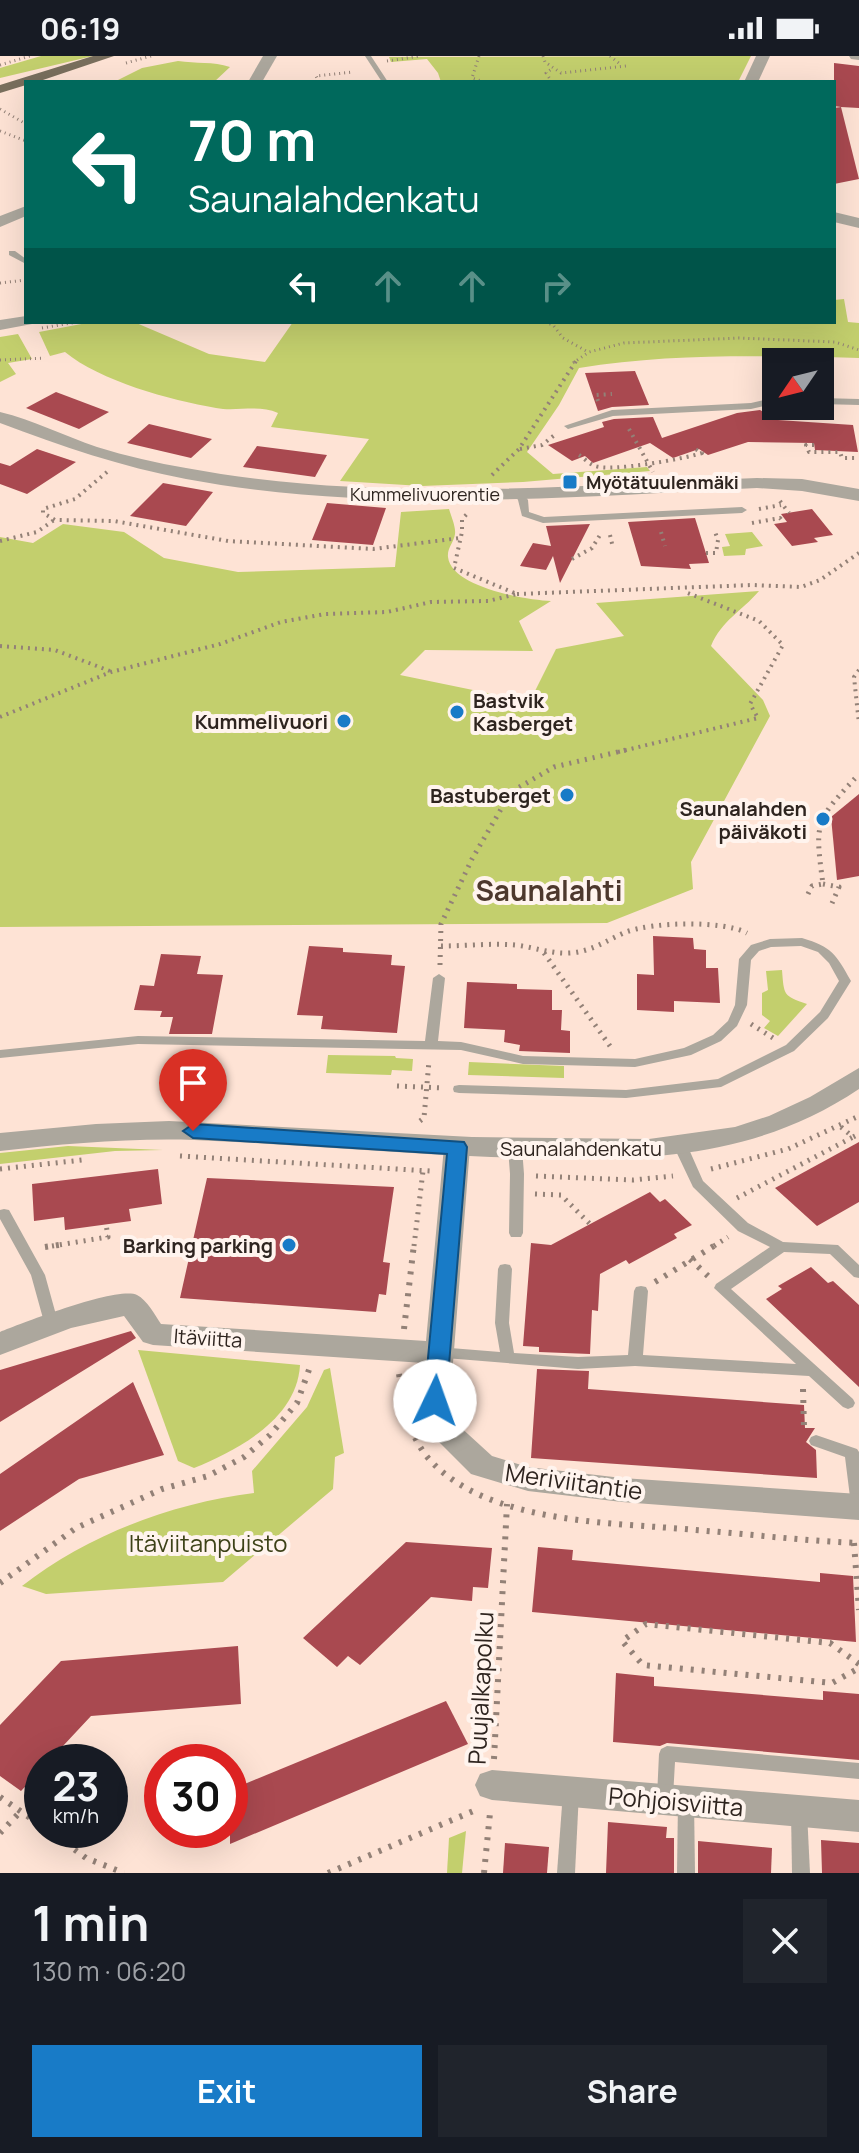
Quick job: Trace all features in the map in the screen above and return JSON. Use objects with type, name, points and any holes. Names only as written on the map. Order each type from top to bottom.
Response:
[{"type":"main road","points":[[29,80],[107,56]]},
{"type":"main road","points":[[0,89],[24,82]]},
{"type":"street","points":[[256,80],[270,56]]},
{"type":"street","points":[[752,80],[763,56]]},
{"type":"street","points":[[0,222],[24,212]]},
{"type":"street","points":[[836,217],[859,223]]},
{"type":"street","points":[[0,325],[24,321]]},
{"type":"street","name":"Kummelivuorentie","points":[[0,417],[103,456],[217,482],[344,495],[518,493],[757,483],[802,485],[859,495]]},
{"type":"street","name":"Saunalahdenkatu","points":[[0,1142],[121,1130],[590,1152],[681,1147],[720,1140],[781,1121],[829,1098],[859,1077]]},
{"type":"street","name":"Meriviitantie","points":[[457,1147],[435,1401],[445,1430],[482,1465],[528,1479],[622,1490],[859,1506]]},
{"type":"street","name":"Itäviitta","points":[[0,1344],[51,1322],[131,1304],[153,1334],[438,1353]]},
{"type":"street","name":"Pohjoisviitta","points":[[491,1795],[571,1792],[859,1816]]},
{"type":"lane","points":[[368,56],[384,80]]},
{"type":"lane","points":[[12,253],[24,261]]},
{"type":"lane","points":[[834,401],[859,402]]},
{"type":"lane","points":[[568,426],[612,413],[762,403]]},
{"type":"lane","points":[[518,493],[523,500],[525,514],[543,520],[742,510]]},
{"type":"lane","points":[[0,1054],[138,1040],[431,1051],[461,1046],[523,1060],[635,1063],[687,1052],[717,1038],[733,1023],[741,1005],[745,959],[755,948],[770,943],[802,942],[822,949],[834,961],[845,981],[859,984]]},
{"type":"lane","points":[[431,1051],[439,978]]},
{"type":"lane","points":[[459,1089],[626,1094],[721,1083],[790,1048],[824,1015],[845,981]]},
{"type":"lane","points":[[681,1147],[698,1184],[743,1227],[781,1247],[833,1249],[859,1273]]},
{"type":"lane","points":[[515,1148],[516,1233]]},
{"type":"lane","points":[[4,1214],[38,1275],[51,1322]]},
{"type":"lane","points":[[781,1247],[721,1288],[848,1403]]},
{"type":"lane","points":[[505,1269],[502,1323],[508,1357]]},
{"type":"lane","points":[[635,1360],[641,1291]]},
{"type":"lane","points":[[438,1353],[578,1363],[635,1360],[814,1371]]},
{"type":"lane","points":[[816,1441],[852,1453],[859,1506]]},
{"type":"lane","points":[[686,1873],[667,1754],[859,1771]]},
{"type":"lane","points":[[566,1873],[571,1792]]},
{"type":"lane","points":[[799,1811],[801,1873]]},
{"type":"path","points":[[0,65],[30,56]]},
{"type":"path","points":[[375,67],[390,60],[421,56]]},
{"type":"path","points":[[478,80],[472,78],[479,56]]},
{"type":"path","points":[[543,56],[561,73],[626,66],[615,63],[614,57],[610,56]]},
{"type":"path","points":[[551,80],[546,73],[553,68]]},
{"type":"path","points":[[318,80],[316,76],[353,72],[351,70]]},
{"type":"path","points":[[0,109],[24,123]]},
{"type":"path","points":[[0,131],[24,140]]},
{"type":"path","points":[[0,283],[24,280]]},
{"type":"path","points":[[554,324],[563,338],[589,352]]},
{"type":"path","points":[[488,485],[506,458],[519,449],[571,364],[589,352],[624,343],[739,338],[835,342],[859,350]]},
{"type":"path","points":[[0,360],[45,358]]},
{"type":"path","points":[[519,449],[542,445],[568,426]]},
{"type":"path","points":[[814,445],[806,445],[809,452],[840,452],[842,458],[859,458]]},
{"type":"path","points":[[579,455],[596,467],[680,461],[702,453],[692,447]]},
{"type":"path","points":[[644,452],[654,473]]},
{"type":"path","points":[[112,467],[75,499],[43,509],[43,513],[55,520],[114,521],[228,541],[373,549],[461,538]]},
{"type":"path","points":[[756,509],[782,503],[789,513]]},
{"type":"path","points":[[472,512],[462,519],[465,527],[452,557],[454,568],[517,594]]},
{"type":"path","points":[[747,523],[780,518],[783,522]]},
{"type":"path","points":[[0,541],[37,532],[55,520]]},
{"type":"path","points":[[706,553],[716,553],[718,540],[714,529]]},
{"type":"path","points":[[661,532],[665,546]]},
{"type":"path","points":[[572,559],[592,548],[600,535]]},
{"type":"path","points":[[610,535],[613,548]]},
{"type":"path","points":[[0,717],[111,672],[220,644],[301,617],[387,612],[431,602],[488,601],[517,594],[685,592],[766,584],[806,587],[818,581],[842,560],[859,553]]},
{"type":"path","points":[[439,978],[441,924],[472,859],[511,792],[554,767],[758,718],[750,704],[783,645],[759,621],[685,592]]},
{"type":"path","points":[[0,646],[55,650],[111,672]]},
{"type":"path","points":[[859,670],[854,677],[859,724]]},
{"type":"path","points":[[823,884],[818,846],[821,816],[859,774]]},
{"type":"path","points":[[808,894],[812,886],[823,884],[839,887],[830,908]]},
{"type":"path","points":[[441,946],[511,945],[543,952],[586,952],[629,931],[704,923],[735,927],[750,934]]},
{"type":"path","points":[[543,952],[621,1062]]},
{"type":"path","points":[[747,1021],[778,1042]]},
{"type":"path","points":[[431,1051],[424,1118],[417,1125],[432,1125]]},
{"type":"path","points":[[397,1086],[459,1089]]},
{"type":"path","points":[[720,1205],[831,1154],[856,1136],[841,1127]]},
{"type":"path","points":[[423,1171],[406,1319],[398,1350],[399,1391],[413,1441],[428,1461],[456,1483],[484,1498],[550,1516],[856,1543],[859,1610]]},
{"type":"path","points":[[517,1193],[561,1195],[590,1224]]},
{"type":"path","points":[[24,1250],[108,1237],[106,1224]]},
{"type":"path","points":[[674,1268],[708,1248]]},
{"type":"path","points":[[0,1583],[76,1528],[162,1489],[208,1476],[244,1457],[270,1435],[297,1403],[313,1359]]},
{"type":"path","name":"Puujalkapolku","points":[[484,1873],[507,1504]]},
{"type":"path","points":[[646,1624],[830,1643],[859,1666],[832,1683],[643,1665],[622,1641],[646,1624]]},
{"type":"path","points":[[328,1873],[491,1795]]},
{"type":"path","points":[[0,1797],[24,1813]]},
{"type":"path","points":[[0,1833],[21,1811]]},
{"type":"path","points":[[72,1848],[86,1858],[124,1873]]},
{"type":"green space","points":[[41,56],[93,56],[0,78],[0,68]]},
{"type":"green space","points":[[751,56],[739,80],[440,80],[427,59],[391,62],[389,57]]},
{"type":"green space","points":[[178,61],[230,67],[216,80],[118,80],[142,68]]},
{"type":"green space","points":[[844,299],[848,322],[859,323],[859,358],[834,358],[834,348],[762,348],[762,356],[648,360],[579,368],[559,405],[527,452],[553,474],[647,467],[650,471],[523,482],[422,486],[340,481],[369,439],[271,427],[278,413],[271,410],[216,408],[136,388],[97,372],[65,352],[50,356],[39,332],[81,324],[139,324],[209,354],[265,362],[292,324],[836,324],[836,300]]},
{"type":"green space","points":[[18,334],[32,359],[8,363],[16,374],[0,382],[0,337]]},
{"type":"green space","points":[[449,509],[455,531],[448,557],[452,567],[475,584],[491,590],[551,601],[519,621],[533,651],[425,650],[400,675],[507,697],[526,709],[556,649],[624,636],[596,603],[759,591],[726,623],[711,646],[763,700],[770,716],[691,862],[693,889],[607,923],[0,927],[0,537],[33,543],[63,524],[124,532],[164,558],[238,572],[395,567],[401,512]]},
{"type":"green space","points":[[752,532],[763,546],[746,549],[745,555],[724,556],[722,547],[730,546],[725,534]]},
{"type":"green space","points":[[782,970],[786,993],[807,1004],[778,1036],[764,1028],[770,1021],[762,1015],[762,993],[768,990],[766,971]]},
{"type":"green space","points":[[328,1055],[413,1059],[412,1071],[392,1070],[391,1075],[326,1073]]},
{"type":"green space","points":[[469,1062],[564,1066],[564,1078],[468,1075]]},
{"type":"green space","points":[[68,1146],[163,1150],[115,1151],[0,1164],[0,1153]]},
{"type":"green space","points":[[138,1350],[300,1365],[296,1384],[277,1417],[246,1442],[194,1468],[178,1461]]},
{"type":"green space","name":"Itäviitanpuisto","points":[[330,1368],[344,1453],[335,1457],[333,1489],[223,1582],[46,1594],[22,1586],[74,1551],[132,1524],[193,1505],[254,1493],[252,1471],[307,1407],[324,1370]]},
{"type":"green space","points":[[466,1831],[462,1873],[447,1873],[449,1838]]},
{"type":"building","points":[[834,63],[859,66],[859,108],[836,106]]},
{"type":"building","points":[[841,107],[859,179],[836,184],[836,108]]},
{"type":"building","points":[[635,371],[649,405],[598,411],[585,373]]},
{"type":"building","points":[[56,392],[109,412],[79,429],[26,408]]},
{"type":"building","points":[[760,410],[762,420],[853,425],[858,452],[815,450],[814,443],[748,442],[708,455],[699,449],[673,458],[650,443],[593,463],[585,456],[572,461],[548,445],[604,427],[602,422],[614,419],[653,417],[662,438],[737,413]]},
{"type":"building","points":[[149,424],[212,439],[191,458],[127,443]]},
{"type":"building","points":[[257,446],[327,455],[315,477],[243,467]]},
{"type":"building","points":[[37,449],[76,462],[27,494],[0,484],[0,463],[10,466]]},
{"type":"building","points":[[163,483],[213,492],[186,526],[130,516]]},
{"type":"building","points":[[327,503],[386,508],[373,545],[312,540]]},
{"type":"building","points":[[812,509],[833,535],[814,538],[818,542],[792,546],[774,524],[787,522],[781,514]]},
{"type":"building","points":[[695,518],[709,563],[689,564],[691,569],[641,566],[628,522]]},
{"type":"building","points":[[590,524],[560,583],[553,556],[546,570],[520,566],[533,543],[551,546],[546,526]]},
{"type":"building","points":[[859,794],[859,876],[837,880],[831,817]]},
{"type":"building","points":[[653,936],[693,938],[694,949],[706,950],[706,968],[718,968],[720,1003],[674,1001],[674,1012],[637,1010],[637,974],[654,975]]},
{"type":"building","points":[[309,946],[392,955],[391,965],[405,966],[397,1033],[321,1029],[323,1016],[297,1015]]},
{"type":"building","points":[[161,954],[201,956],[197,974],[223,975],[212,1034],[169,1034],[173,1017],[160,1017],[162,1011],[134,1010],[140,985],[154,986]]},
{"type":"building","points":[[467,982],[517,984],[517,989],[552,990],[552,1010],[562,1010],[561,1030],[570,1031],[570,1053],[519,1051],[520,1045],[504,1042],[505,1030],[464,1028]]},
{"type":"building","points":[[859,1142],[859,1202],[817,1226],[775,1188]]},
{"type":"building","points":[[158,1169],[162,1204],[129,1209],[131,1221],[65,1230],[64,1217],[34,1221],[32,1184]]},
{"type":"building","name":"Barking parking","points":[[207,1178],[394,1187],[383,1262],[390,1263],[386,1295],[379,1294],[376,1312],[180,1298]]},
{"type":"building","points":[[650,1192],[660,1202],[665,1199],[692,1225],[674,1234],[677,1238],[629,1264],[626,1260],[600,1274],[598,1311],[592,1310],[590,1354],[539,1352],[539,1347],[523,1346],[531,1243],[551,1245]]},
{"type":"building","points":[[811,1267],[828,1283],[833,1281],[859,1305],[859,1387],[766,1299],[782,1289],[778,1286]]},
{"type":"building","points":[[131,1331],[136,1338],[0,1422],[0,1370]]},
{"type":"building","points":[[537,1369],[589,1371],[588,1389],[804,1405],[805,1428],[815,1428],[806,1442],[816,1450],[817,1478],[531,1458]]},
{"type":"building","points":[[133,1382],[164,1455],[79,1479],[0,1531],[0,1474]]},
{"type":"building","points":[[406,1542],[492,1548],[488,1588],[473,1587],[472,1601],[431,1597],[360,1665],[348,1656],[337,1667],[303,1638]]},
{"type":"building","points":[[538,1547],[573,1550],[572,1560],[820,1582],[820,1573],[853,1576],[856,1642],[532,1612]]},
{"type":"building","points":[[238,1646],[241,1704],[91,1716],[65,1744],[24,1744],[24,1788],[21,1791],[0,1776],[0,1725],[61,1661]]},
{"type":"building","points":[[616,1673],[654,1677],[654,1686],[823,1700],[823,1691],[859,1694],[859,1760],[667,1743],[660,1746],[613,1742]]},
{"type":"building","points":[[446,1701],[468,1744],[248,1836],[248,1783]]},
{"type":"building","points":[[608,1822],[667,1827],[666,1838],[674,1838],[674,1873],[606,1873]]},
{"type":"building","points":[[821,1840],[859,1843],[859,1873],[822,1873]]},
{"type":"building","points":[[698,1841],[772,1848],[771,1873],[698,1873]]},
{"type":"building","points":[[505,1843],[549,1847],[547,1873],[503,1873]]},
{"type":"place","name":"Myötätuulenmäki","points":[[570,482]]},
{"type":"place","name":"Bastvik Kasberget","points":[[457,712]]},
{"type":"place","name":"Kummelivuori","points":[[344,721]]},
{"type":"place","name":"Bastuberget","points":[[567,795]]},
{"type":"place","name":"Saunalahden päiväkoti","points":[[823,819]]},
{"type":"place","name":"Barking parking","points":[[289,1245]]},
{"type":"district","name":"Saunalahti","points":[[549,890]]},
{"type":"route","points":[[193,1131],[457,1147],[435,1401]]}]
